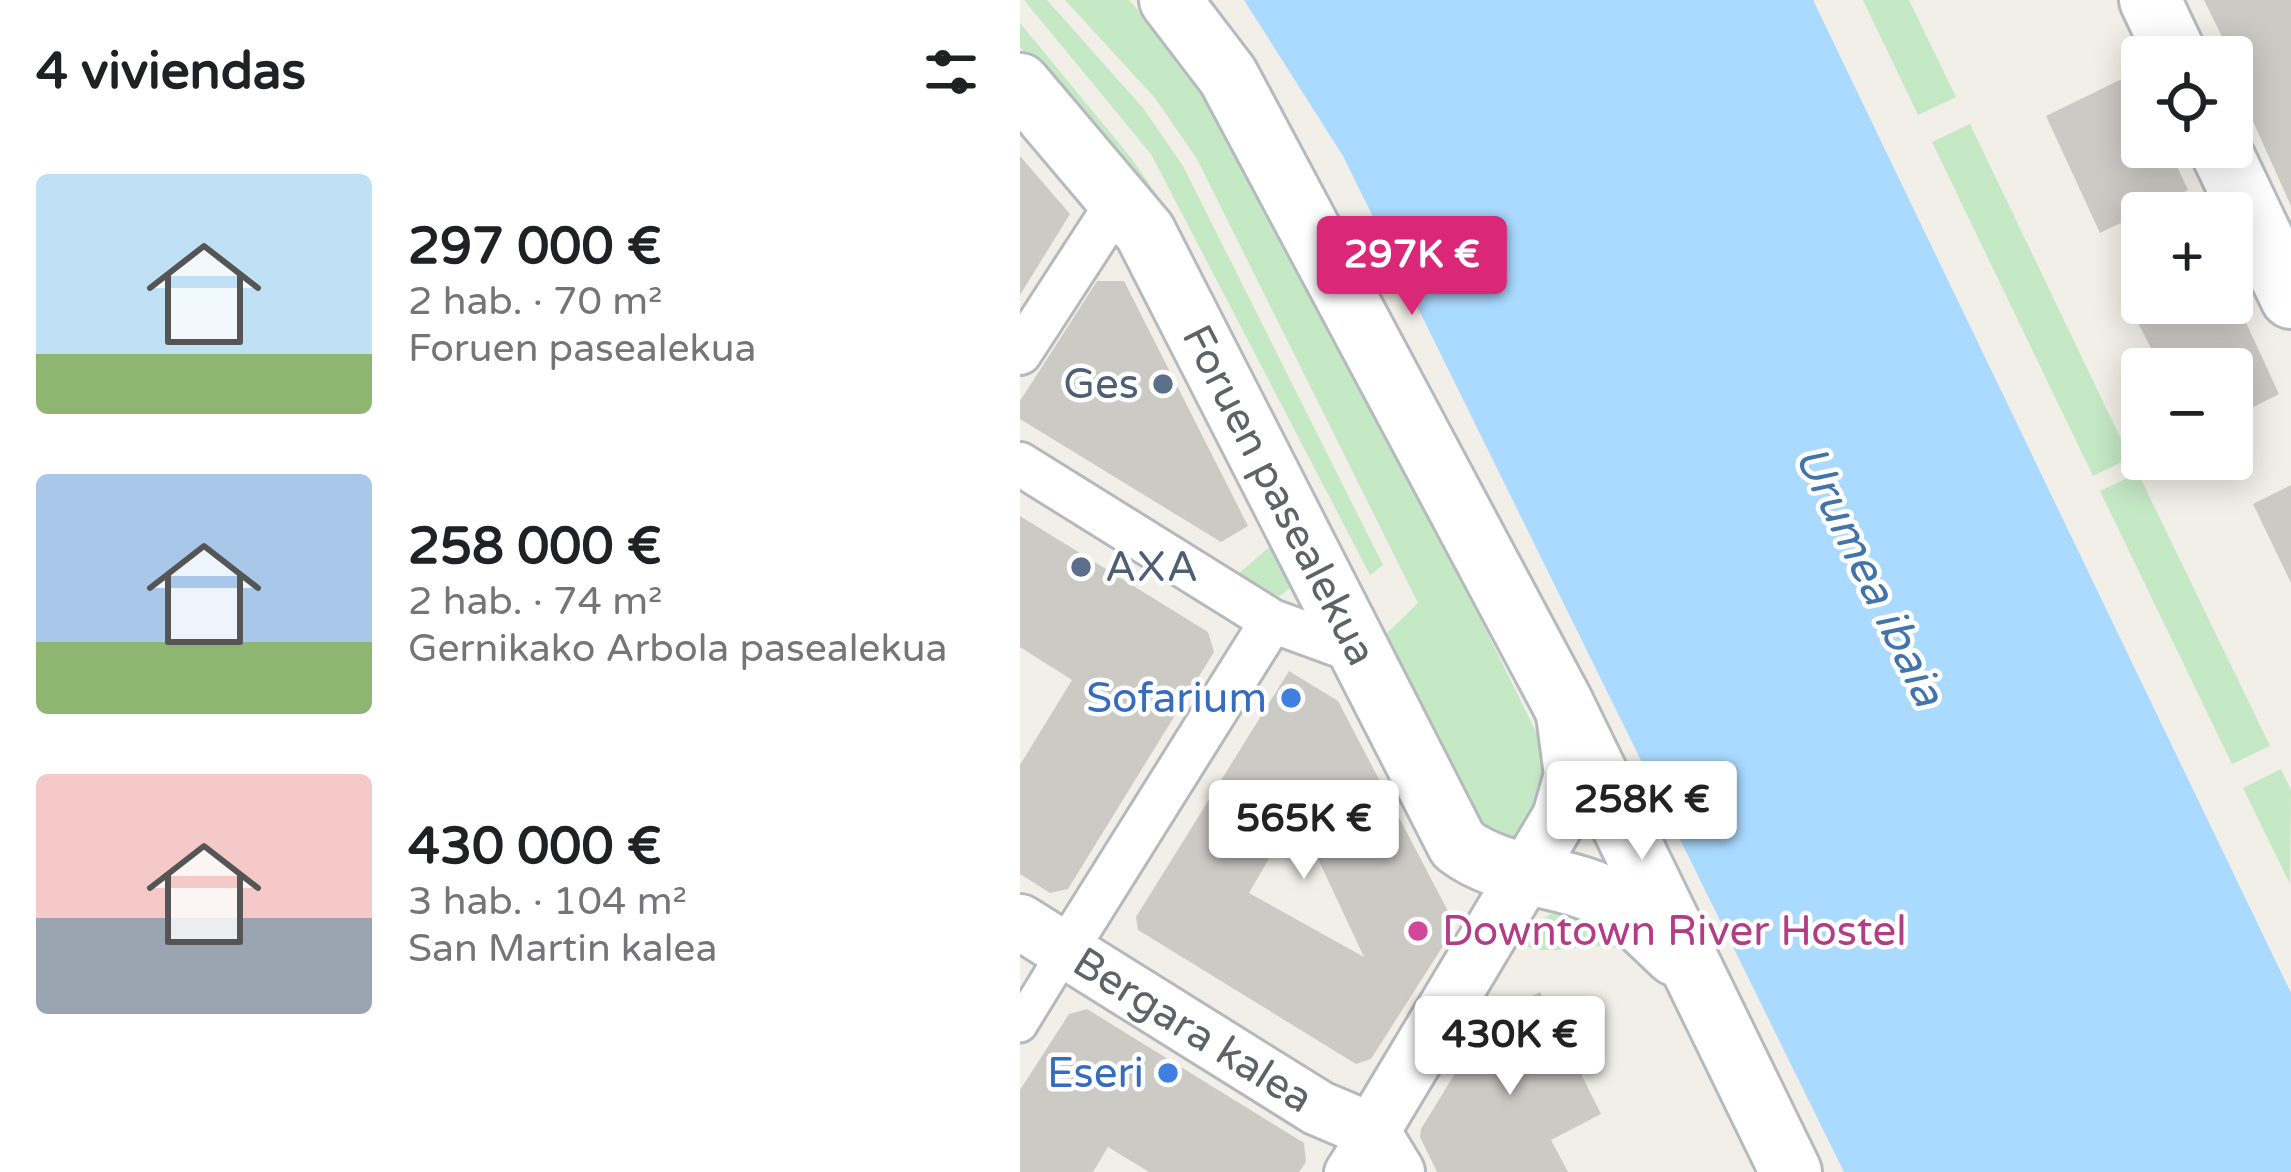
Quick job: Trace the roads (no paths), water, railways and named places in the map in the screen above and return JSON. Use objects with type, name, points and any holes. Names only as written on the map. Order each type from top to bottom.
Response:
[{"type":"main road","points":[[1170,0],[1228,76],[1561,700],[1791,1172]]},
{"type":"main road","points":[[2150,0],[2166,36]]},
{"type":"main road","name":"Foruen pasealekua","points":[[1020,83],[1145,232],[1457,845]]},
{"type":"main road","points":[[2229,168],[2291,298]]},
{"type":"main road","points":[[1457,845],[1499,869],[1606,897],[1693,971]]},
{"type":"street","points":[[1020,353],[1120,199]]},
{"type":"street","points":[[1020,464],[1272,620],[1360,652]]},
{"type":"street","points":[[1020,1025],[1272,620]]},
{"type":"street","points":[[1372,1158],[1560,817],[1572,775],[1561,700]]},
{"type":"street","name":"Foruen pasealekua","points":[[1457,845],[1487,909],[1492,936]]},
{"type":"street","name":"Bergara kalea","points":[[1020,922],[1318,1108],[1372,1158]]},
{"type":"water","name":"Urumea ibaia","points":[[1244,0],[1813,0],[2291,993],[2291,1172],[1844,1172],[1343,156]]},
{"type":"place","name":"Ges","points":[[1163,384]]},
{"type":"place","name":"AXA","points":[[1081,567]]},
{"type":"place","name":"Sofarium","points":[[1291,698]]},
{"type":"place","name":"Downtown River Hostel","points":[[1418,931]]},
{"type":"place","name":"Eseri","points":[[1168,1073]]}]
